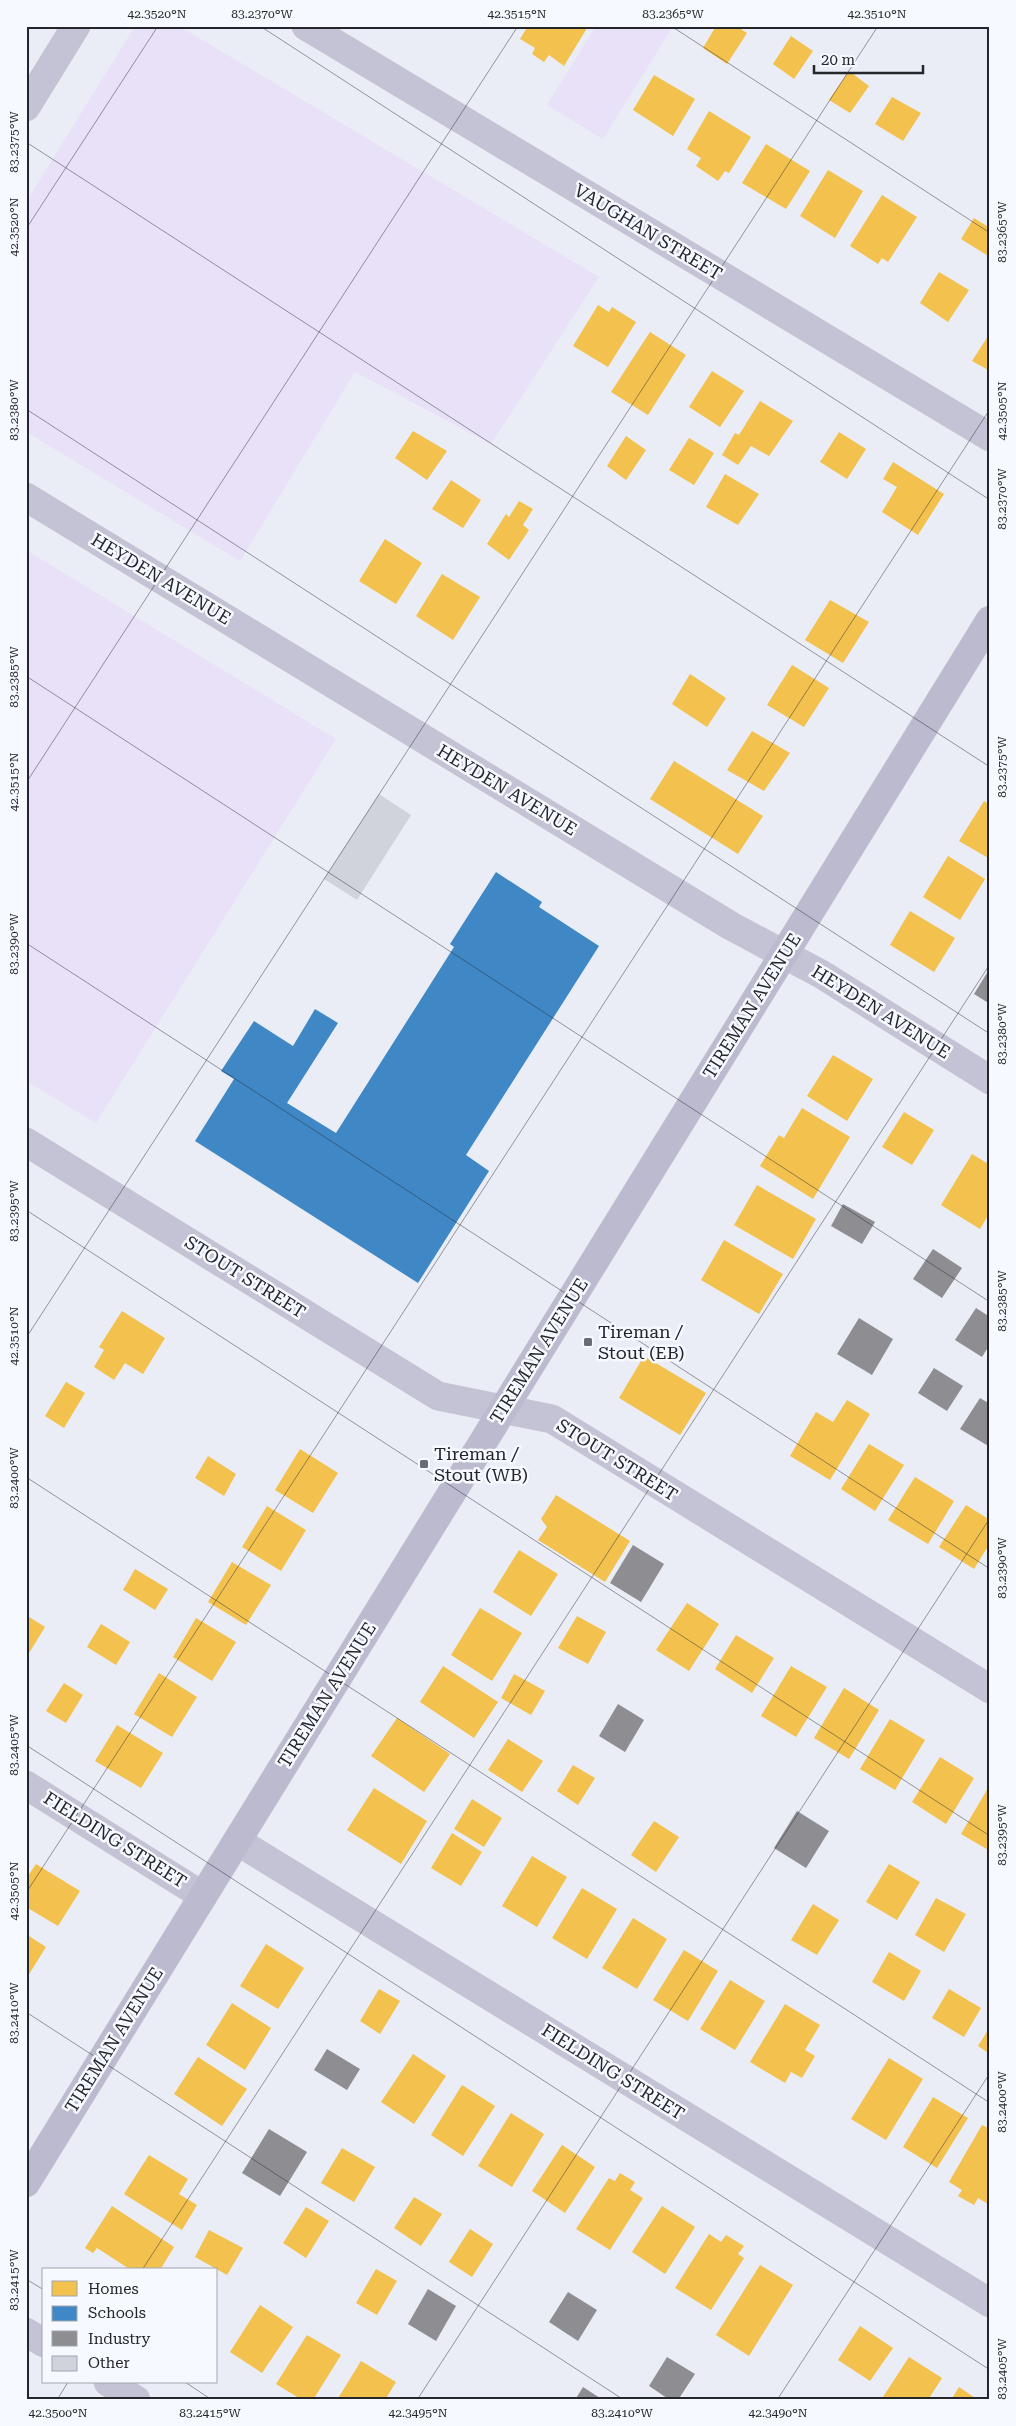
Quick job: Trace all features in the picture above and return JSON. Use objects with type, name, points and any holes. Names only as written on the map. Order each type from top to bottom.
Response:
[{"type":"street","points":[[26,107],[76,26]]},
{"type":"street","name":"VAUGHAN STREET","points":[[306,26],[990,438]]},
{"type":"street","name":"HEYDEN AVENUE","points":[[26,496],[723,921],[821,974],[990,1080]]},
{"type":"street","name":"TIREMAN AVENUE","points":[[26,2183],[990,620]]},
{"type":"street","name":"STOUT STREET","points":[[26,1142],[438,1396],[552,1419],[990,1689]]},
{"type":"street","name":"FIELDING STREET","points":[[26,1785],[203,1896]]},
{"type":"street","name":"FIELDING STREET","points":[[237,1841],[990,2303]]},
{"type":"street","points":[[26,2332],[42,2342]]},
{"type":"street","points":[[111,2384],[136,2400]]},
{"type":"shaded area","points":[[135,26],[179,26],[599,277],[491,444],[355,372],[240,561],[26,432],[26,202]]},
{"type":"shaded area","points":[[596,26],[673,26],[603,139],[547,105]]},
{"type":"shaded area","points":[[26,550],[336,739],[96,1123],[26,1081]]},
{"type":"building: Homes","points":[[528,26],[585,26],[587,28],[564,66],[549,55],[544,62],[532,54],[535,48],[520,39]]},
{"type":"building: Homes","points":[[716,26],[736,26],[747,33],[727,64],[703,48]]},
{"type":"building: Homes","points":[[791,36],[813,51],[794,79],[773,64]]},
{"type":"building: Homes","points":[[849,71],[869,86],[850,113],[829,100]]},
{"type":"building: Homes","points":[[654,75],[695,99],[673,136],[633,110]]},
{"type":"building: Homes","points":[[892,97],[921,113],[903,141],[875,124]]},
{"type":"building: Homes","points":[[709,111],[751,137],[729,173],[725,171],[718,181],[696,166],[701,158],[687,149]]},
{"type":"building: Homes","points":[[766,144],[810,171],[786,209],[742,183]]},
{"type":"building: Homes","points":[[828,170],[863,191],[835,238],[800,216]]},
{"type":"building: Homes","points":[[882,195],[917,217],[888,262],[882,258],[878,264],[850,246]]},
{"type":"building: Homes","points":[[974,218],[990,228],[990,257],[961,239]]},
{"type":"building: Homes","points":[[939,272],[969,290],[948,322],[920,303]]},
{"type":"building: Homes","points":[[598,305],[609,312],[612,307],[636,322],[608,367],[573,346]]},
{"type":"building: Homes","points":[[650,332],[686,355],[648,415],[611,392]]},
{"type":"building: Homes","points":[[990,333],[990,371],[972,361]]},
{"type":"building: Homes","points":[[712,371],[744,391],[720,427],[689,407]]},
{"type":"building: Homes","points":[[760,401],[793,421],[769,456],[751,446],[738,465],[722,455],[735,433],[739,435]]},
{"type":"building: Homes","points":[[413,431],[447,451],[427,480],[395,458]]},
{"type":"building: Homes","points":[[839,432],[866,449],[847,479],[820,462]]},
{"type":"building: Homes","points":[[626,436],[646,450],[626,480],[607,466]]},
{"type":"building: Homes","points":[[689,438],[714,453],[694,485],[669,470]]},
{"type":"building: Homes","points":[[893,462],[944,494],[918,535],[882,512],[897,487],[883,479]]},
{"type":"building: Homes","points":[[725,474],[759,494],[738,525],[706,507]]},
{"type":"building: Homes","points":[[451,480],[481,500],[463,528],[432,509]]},
{"type":"building: Homes","points":[[519,501],[533,509],[523,525],[529,530],[509,560],[487,544],[506,514],[509,517]]},
{"type":"building: Homes","points":[[385,539],[422,563],[396,604],[359,581]]},
{"type":"building: Homes","points":[[442,574],[480,597],[453,640],[416,616]]},
{"type":"building: Homes","points":[[830,600],[869,622],[843,663],[805,640]]},
{"type":"building: Homes","points":[[792,665],[829,688],[804,727],[767,705]]},
{"type":"building: Homes","points":[[690,674],[726,698],[707,727],[672,704]]},
{"type":"building: Homes","points":[[752,731],[790,753],[764,791],[727,770]]},
{"type":"building: Homes","points":[[674,761],[763,816],[738,854],[650,799]]},
{"type":"building: Homes","points":[[984,801],[990,805],[990,859],[959,841]]},
{"type":"building: Homes","points":[[948,856],[985,879],[960,920],[923,897]]},
{"type":"building: Homes","points":[[910,911],[955,938],[934,972],[890,945]]},
{"type":"building: Homes","points":[[833,1055],[873,1079],[847,1121],[807,1096]]},
{"type":"building: Homes","points":[[802,1108],[850,1137],[813,1199],[760,1166],[779,1135],[784,1138]]},
{"type":"building: Homes","points":[[904,1112],[934,1130],[912,1165],[882,1147]]},
{"type":"building: Homes","points":[[972,1154],[990,1165],[990,1212],[980,1229],[941,1205]]},
{"type":"building: Homes","points":[[757,1185],[816,1219],[793,1259],[734,1225]]},
{"type":"building: Homes","points":[[724,1240],[783,1274],[759,1314],[701,1280]]},
{"type":"building: Homes","points":[[122,1311],[165,1338],[143,1374],[125,1363],[114,1380],[94,1367],[104,1350],[99,1347]]},
{"type":"building: Homes","points":[[644,1356],[706,1393],[680,1435],[619,1398]]},
{"type":"building: Homes","points":[[66,1382],[85,1393],[64,1428],[45,1416]]},
{"type":"building: Homes","points":[[847,1400],[870,1414],[830,1480],[790,1456],[816,1412],[833,1422]]},
{"type":"building: Homes","points":[[869,1444],[904,1465],[875,1511],[841,1489]]},
{"type":"building: Homes","points":[[300,1449],[338,1473],[313,1513],[275,1490]]},
{"type":"building: Homes","points":[[208,1456],[236,1474],[224,1496],[195,1478]]},
{"type":"building: Homes","points":[[915,1477],[954,1501],[928,1544],[888,1520]]},
{"type":"building: Homes","points":[[556,1495],[630,1541],[605,1582],[538,1540],[547,1527],[541,1519]]},
{"type":"building: Homes","points":[[966,1505],[990,1520],[990,1543],[974,1569],[939,1547]]},
{"type":"building: Homes","points":[[267,1506],[306,1530],[281,1571],[242,1547]]},
{"type":"building: Homes","points":[[519,1550],[558,1574],[531,1616],[493,1592]]},
{"type":"building: Homes","points":[[232,1562],[271,1585],[246,1625],[208,1602]]},
{"type":"building: Homes","points":[[135,1569],[168,1589],[155,1610],[123,1590]]},
{"type":"building: Homes","points":[[687,1603],[719,1624],[689,1671],[656,1650]]},
{"type":"building: Homes","points":[[480,1608],[522,1633],[492,1681],[451,1655]]},
{"type":"building: Homes","points":[[26,1615],[45,1627],[26,1658]]},
{"type":"building: Homes","points":[[577,1616],[606,1632],[588,1664],[558,1648]]},
{"type":"building: Homes","points":[[196,1618],[236,1642],[212,1681],[173,1657]]},
{"type":"building: Homes","points":[[101,1624],[130,1642],[116,1665],[87,1647]]},
{"type":"building: Homes","points":[[736,1635],[774,1658],[752,1693],[715,1669]]},
{"type":"building: Homes","points":[[443,1666],[498,1702],[474,1738],[420,1702]]},
{"type":"building: Homes","points":[[791,1666],[827,1687],[796,1737],[761,1716]]},
{"type":"building: Homes","points":[[159,1673],[197,1697],[172,1737],[134,1714]]},
{"type":"building: Homes","points":[[514,1674],[545,1691],[531,1715],[501,1698]]},
{"type":"building: Homes","points":[[64,1683],[83,1695],[66,1723],[46,1711]]},
{"type":"building: Homes","points":[[844,1688],[879,1710],[849,1759],[814,1738]]},
{"type":"building: Homes","points":[[397,1718],[450,1754],[424,1792],[371,1756]]},
{"type":"building: Homes","points":[[890,1719],[925,1740],[895,1790],[860,1769]]},
{"type":"building: Homes","points":[[117,1725],[163,1753],[141,1788],[95,1761]]},
{"type":"building: Homes","points":[[508,1739],[543,1761],[522,1792],[488,1770]]},
{"type":"building: Homes","points":[[940,1757],[974,1778],[946,1824],[912,1802]]},
{"type":"building: Homes","points":[[573,1765],[595,1778],[578,1805],[557,1791]]},
{"type":"building: Homes","points":[[374,1788],[427,1821],[401,1864],[347,1830]]},
{"type":"building: Homes","points":[[988,1788],[990,1789],[990,1851],[961,1834]]},
{"type":"building: Homes","points":[[472,1799],[502,1818],[484,1847],[454,1829]]},
{"type":"building: Homes","points":[[654,1821],[679,1837],[656,1872],[631,1855]]},
{"type":"building: Homes","points":[[452,1833],[482,1852],[461,1886],[431,1868]]},
{"type":"building: Homes","points":[[532,1856],[567,1877],[537,1927],[502,1906]]},
{"type":"building: Homes","points":[[36,1864],[80,1891],[58,1926],[26,1907],[26,1879]]},
{"type":"building: Homes","points":[[889,1864],[920,1882],[897,1920],[866,1902]]},
{"type":"building: Homes","points":[[582,1888],[617,1909],[587,1959],[552,1938]]},
{"type":"building: Homes","points":[[936,1898],[966,1914],[944,1952],[915,1935]]},
{"type":"building: Homes","points":[[813,1904],[839,1920],[817,1955],[791,1940]]},
{"type":"building: Homes","points":[[633,1918],[667,1939],[637,1989],[602,1968]]},
{"type":"building: Homes","points":[[26,1934],[46,1947],[26,1979]]},
{"type":"building: Homes","points":[[266,1944],[304,1968],[278,2009],[240,1986]]},
{"type":"building: Homes","points":[[684,1950],[718,1971],[688,2021],[653,2000]]},
{"type":"building: Homes","points":[[889,1952],[921,1971],[904,2001],[872,1982]]},
{"type":"building: Homes","points":[[730,1980],[765,2001],[735,2050],[700,2029]]},
{"type":"building: Homes","points":[[379,1989],[400,2001],[380,2034],[360,2021]]},
{"type":"building: Homes","points":[[949,1989],[981,2008],[964,2037],[932,2018]]},
{"type":"building: Homes","points":[[232,2003],[271,2028],[245,2070],[206,2045]]},
{"type":"building: Homes","points":[[785,2004],[820,2025],[805,2050],[815,2056],[802,2078],[791,2072],[785,2083],[750,2062]]},
{"type":"building: Homes","points":[[990,2027],[990,2054],[978,2046]]},
{"type":"building: Homes","points":[[413,2054],[446,2076],[414,2124],[381,2102]]},
{"type":"building: Homes","points":[[198,2057],[247,2089],[222,2126],[174,2094]]},
{"type":"building: Homes","points":[[889,2058],[923,2079],[886,2140],[851,2119]]},
{"type":"building: Homes","points":[[462,2085],[495,2106],[463,2156],[431,2135]]},
{"type":"building: Homes","points":[[933,2097],[968,2118],[937,2168],[903,2147]]},
{"type":"building: Homes","points":[[511,2113],[544,2134],[512,2187],[478,2166]]},
{"type":"building: Homes","points":[[982,2125],[990,2129],[990,2201],[988,2204],[978,2198],[974,2205],[958,2196],[962,2190],[949,2182]]},
{"type":"building: Homes","points":[[562,2145],[595,2167],[565,2213],[532,2191]]},
{"type":"building: Homes","points":[[342,2148],[375,2167],[354,2202],[321,2183]]},
{"type":"building: Homes","points":[[149,2155],[188,2179],[179,2194],[197,2205],[182,2230],[124,2194]]},
{"type":"building: Homes","points":[[620,2173],[635,2182],[630,2190],[643,2198],[610,2250],[576,2229],[609,2178],[615,2181]]},
{"type":"building: Homes","points":[[414,2197],[442,2214],[421,2246],[394,2228]]},
{"type":"building: Homes","points":[[112,2206],[174,2247],[161,2268],[128,2268],[97,2248],[93,2253],[85,2248]]},
{"type":"building: Homes","points":[[662,2206],[695,2227],[665,2274],[632,2252]]},
{"type":"building: Homes","points":[[306,2207],[329,2221],[306,2258],[283,2243]]},
{"type":"building: Homes","points":[[470,2229],[493,2244],[472,2277],[449,2262]]},
{"type":"building: Homes","points":[[209,2230],[243,2248],[227,2275],[218,2270],[218,2268],[195,2257]]},
{"type":"building: Homes","points":[[709,2234],[721,2242],[726,2235],[744,2246],[738,2254],[744,2258],[711,2310],[675,2288]]},
{"type":"building: Homes","points":[[760,2265],[793,2285],[749,2356],[716,2335]]},
{"type":"building: Homes","points":[[376,2269],[397,2281],[377,2315],[356,2303]]},
{"type":"building: Homes","points":[[260,2305],[293,2327],[262,2373],[230,2352]]},
{"type":"building: Homes","points":[[860,2326],[893,2348],[870,2381],[838,2360]]},
{"type":"building: Homes","points":[[307,2335],[341,2355],[313,2400],[302,2400],[276,2384]]},
{"type":"building: Homes","points":[[909,2357],[942,2378],[928,2400],[881,2400]]},
{"type":"building: Homes","points":[[361,2361],[396,2382],[385,2400],[337,2400]]},
{"type":"building: Homes","points":[[959,2387],[978,2400],[951,2400]]},
{"type":"building: Schools","points":[[496,872],[542,902],[539,907],[599,946],[466,1155],[489,1171],[418,1283],[195,1141],[234,1079],[221,1071],[254,1021],[293,1046],[315,1009],[338,1023],[287,1103],[336,1133],[454,947],[450,944]]},
{"type":"building: Industry","points":[[990,968],[990,1004],[974,994]]},
{"type":"building: Industry","points":[[843,1204],[875,1222],[862,1244],[831,1226]]},
{"type":"building: Industry","points":[[933,1249],[962,1268],[942,1298],[913,1279]]},
{"type":"building: Industry","points":[[976,1308],[990,1317],[990,1344],[982,1357],[955,1340]]},
{"type":"building: Industry","points":[[859,1318],[893,1339],[872,1375],[837,1354]]},
{"type":"building: Industry","points":[[934,1368],[963,1386],[947,1411],[918,1393]]},
{"type":"building: Industry","points":[[980,1398],[990,1404],[990,1447],[960,1429]]},
{"type":"building: Industry","points":[[633,1545],[664,1564],[641,1602],[610,1583]]},
{"type":"building: Industry","points":[[618,1704],[644,1720],[625,1752],[599,1736]]},
{"type":"building: Industry","points":[[797,1811],[829,1831],[806,1868],[774,1848]]},
{"type":"building: Industry","points":[[327,2049],[360,2069],[347,2090],[314,2070]]},
{"type":"building: Industry","points":[[269,2129],[307,2152],[280,2196],[242,2173]]},
{"type":"building: Industry","points":[[428,2289],[456,2306],[436,2341],[408,2324]]},
{"type":"building: Industry","points":[[568,2292],[597,2310],[578,2341],[549,2322]]},
{"type":"building: Industry","points":[[667,2357],[695,2374],[678,2400],[670,2400],[649,2386]]},
{"type":"building: Industry","points":[[583,2387],[603,2400],[575,2400]]},
{"type":"building: Other","points":[[379,794],[411,815],[357,900],[324,879]]},
{"type":"place","name":"Tireman / Stout (EB)","points":[[588,1342]]},
{"type":"place","name":"Tireman / Stout (WB)","points":[[424,1464]]}]
